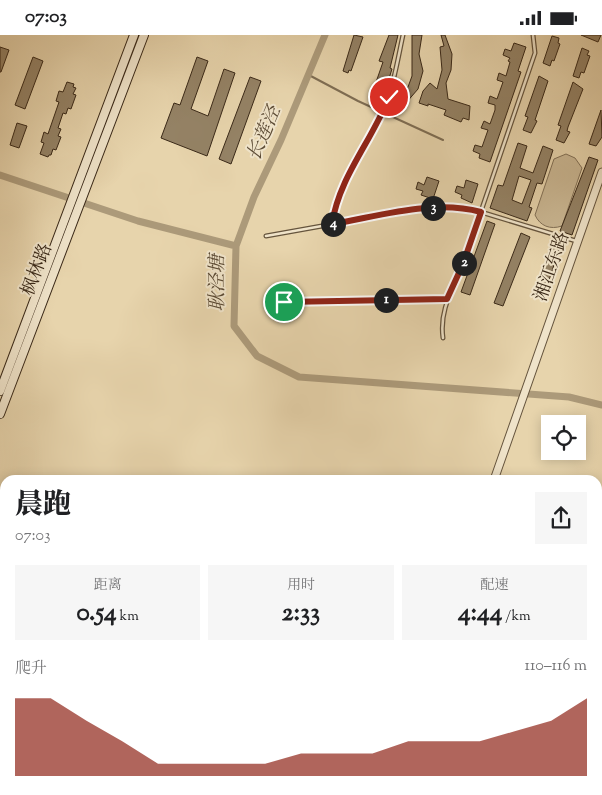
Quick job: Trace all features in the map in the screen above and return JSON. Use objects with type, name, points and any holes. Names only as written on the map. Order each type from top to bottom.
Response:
[{"type":"main road","name":"枫林路","points":[[0,391],[80,174],[134,35]]},
{"type":"main road","name":"枫林路","points":[[0,414],[72,220],[144,35]]},
{"type":"street","name":"湘江东路","points":[[496,475],[602,172]]},
{"type":"lane","points":[[332,224],[334,207],[345,182],[385,106],[393,82],[403,35]]},
{"type":"lane","points":[[443,338],[442,321],[447,299],[463,264],[535,53],[533,35]]},
{"type":"lane","points":[[266,236],[432,208],[457,207],[481,212],[577,242]]},
{"type":"lane","points":[[284,302],[447,299]]},
{"type":"shaded area","points":[[566,154],[575,158],[582,168],[562,226],[550,227],[540,222],[535,215],[554,159]]},
{"type":"building","points":[[354,35],[363,37],[351,71],[349,70],[348,73],[343,71]]},
{"type":"building","points":[[389,35],[398,35],[390,68],[392,69],[386,88],[383,87],[382,91],[374,88],[383,62],[379,61]]},
{"type":"building","points":[[412,35],[422,35],[419,54],[423,71],[418,89],[405,104],[399,97],[408,87],[412,76]]},
{"type":"building","points":[[441,35],[445,35],[452,54],[451,70],[446,83],[448,99],[470,106],[469,120],[463,118],[461,122],[444,115],[446,110],[419,103],[423,91],[430,83],[437,89],[442,70],[440,47],[444,46]]},
{"type":"building","points":[[581,35],[601,35],[598,42]]},
{"type":"building","points":[[552,36],[559,38],[558,43],[560,44],[554,61],[552,60],[550,66],[543,63]]},
{"type":"building","points":[[514,43],[526,47],[518,71],[521,72],[490,162],[479,158],[480,154],[473,151],[475,145],[482,147],[488,130],[481,128],[484,121],[490,124],[495,110],[495,105],[488,103],[490,96],[497,99],[503,82],[497,80],[499,73],[506,76],[510,62],[508,61],[510,58],[503,55],[505,49],[511,51]]},
{"type":"building","points":[[0,47],[9,50],[1,72],[0,72]]},
{"type":"building","points":[[582,48],[589,51],[587,55],[590,56],[584,73],[581,72],[579,78],[573,76]]},
{"type":"building","points":[[33,57],[43,61],[25,109],[15,105]]},
{"type":"building","points":[[197,57],[208,61],[191,109],[208,116],[224,69],[235,73],[207,156],[161,138],[174,103],[180,105]]},
{"type":"building","points":[[539,76],[548,81],[535,120],[537,121],[531,133],[523,130],[528,117],[525,116]]},
{"type":"building","points":[[250,77],[261,81],[231,164],[219,159]]},
{"type":"building","points":[[67,82],[74,84],[73,87],[76,88],[73,94],[76,95],[71,109],[68,108],[66,114],[63,113],[58,128],[61,129],[58,136],[61,137],[56,150],[53,149],[48,157],[40,154],[44,143],[41,142],[44,132],[48,134],[59,102],[56,101],[59,91],[63,92]]},
{"type":"building","points":[[573,82],[583,89],[568,127],[567,131],[570,132],[564,143],[556,140],[561,126],[558,125]]},
{"type":"building","points":[[601,110],[602,137],[596,146],[589,144]]},
{"type":"building","points":[[17,123],[27,126],[19,148],[10,145]]},
{"type":"building","points":[[518,143],[527,146],[520,168],[533,173],[543,146],[553,150],[542,184],[537,183],[529,207],[532,208],[527,221],[490,208],[498,185],[503,186]],"holes":[[[519,176],[531,180],[522,204],[512,200]]]},
{"type":"building","points":[[589,157],[598,160],[572,235],[560,231]]},
{"type":"building","points":[[427,177],[439,181],[433,199],[421,195],[423,191],[416,189],[418,182],[424,185]]},
{"type":"building","points":[[466,180],[478,184],[472,203],[461,198],[462,195],[455,192],[457,186],[464,188]]},
{"type":"building","points":[[487,221],[495,224],[470,295],[461,292]]},
{"type":"building","points":[[521,233],[530,237],[503,306],[494,303]]},
{"type":"building","points":[[551,244],[560,247],[546,289],[538,286]]},
{"type":"waterway","name":"长莲泾","points":[[236,246],[254,197],[281,140],[325,35]]},
{"type":"waterway","points":[[307,74],[358,101],[443,140]]},
{"type":"waterway","name":"耿泾塘","points":[[0,175],[138,221],[236,246],[234,326],[257,356],[299,377],[569,397],[602,405]]},
{"type":"route","points":[[284,302],[447,299],[463,264],[481,212],[457,207],[417,209],[332,224],[334,207],[345,182],[365,148],[389,97]]}]
